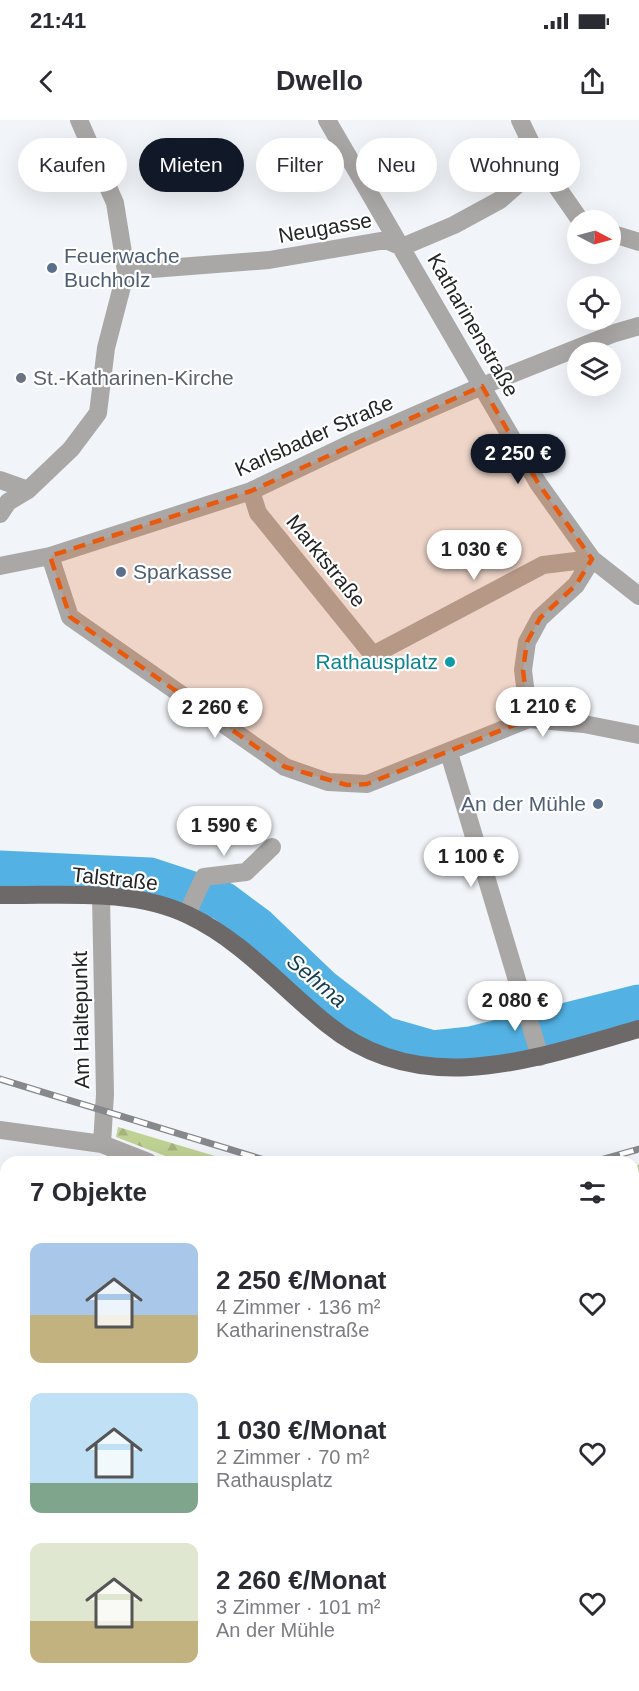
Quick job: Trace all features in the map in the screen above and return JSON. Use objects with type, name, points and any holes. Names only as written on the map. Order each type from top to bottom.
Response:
[{"type":"main road","name":"Talstraße","points":[[0,895],[101,897],[190,908],[259,962],[327,1024],[376,1053],[431,1067],[466,1069],[538,1049],[639,1029]]},
{"type":"street","points":[[0,514],[8,502],[28,490],[71,449],[98,412],[106,348],[126,271],[115,203],[79,120]]},
{"type":"street","name":"Katharinenstraße","points":[[327,120],[538,483],[592,559],[639,596]]},
{"type":"street","points":[[520,120],[529,138]]},
{"type":"street","points":[[402,247],[454,225],[500,200],[509,192]]},
{"type":"street","points":[[560,192],[573,210]]},
{"type":"street","points":[[621,236],[639,242]]},
{"type":"street","name":"Neugasse","points":[[126,271],[268,260],[386,240],[402,247]]},
{"type":"street","name":"Karlsbader Straße","points":[[0,566],[50,556],[251,491],[356,441],[482,386],[615,333],[639,326]]},
{"type":"street","points":[[0,480],[28,490]]},
{"type":"street","name":"Marktstraße","points":[[251,491],[258,513],[373,655],[543,565],[592,559]]},
{"type":"street","points":[[0,555],[0,566]]},
{"type":"street","points":[[50,556],[70,617],[285,767],[328,782],[368,784],[529,719],[584,724],[639,735]]},
{"type":"street","points":[[529,719],[523,670],[527,642],[540,618],[576,585],[592,559]]},
{"type":"street","points":[[449,753],[538,1049]]},
{"type":"street","points":[[190,908],[204,877],[246,872],[272,848]]},
{"type":"street","name":"Am Haltepunkt","points":[[101,897],[105,1094],[102,1144]]},
{"type":"street","points":[[0,1130],[102,1144],[133,1156]]},
{"type":"highlighted area","points":[[482,386],[538,483],[592,559],[576,585],[540,618],[527,642],[523,670],[529,719],[367,784],[347,785],[285,767],[70,617],[50,556],[251,491]]},
{"type":"green space","points":[[118,1127],[215,1156],[165,1156],[116,1137]]},
{"type":"waterway","name":"Sehma","points":[[0,870],[150,877],[223,901],[258,927],[323,989],[384,1036],[433,1050],[471,1046],[639,1004]]},
{"type":"railway","points":[[0,1079],[251,1156]]},
{"type":"railway","points":[[614,1156],[639,1149]]},
{"type":"place","name":"Feuerwache Buchholz","points":[[52,268]]},
{"type":"place","name":"St.-Katharinen-Kirche","points":[[21,378]]},
{"type":"place","name":"Sparkasse","points":[[121,572]]},
{"type":"place","name":"Rathausplatz","points":[[450,662]]},
{"type":"place","name":"An der Mühle","points":[[598,804]]}]
